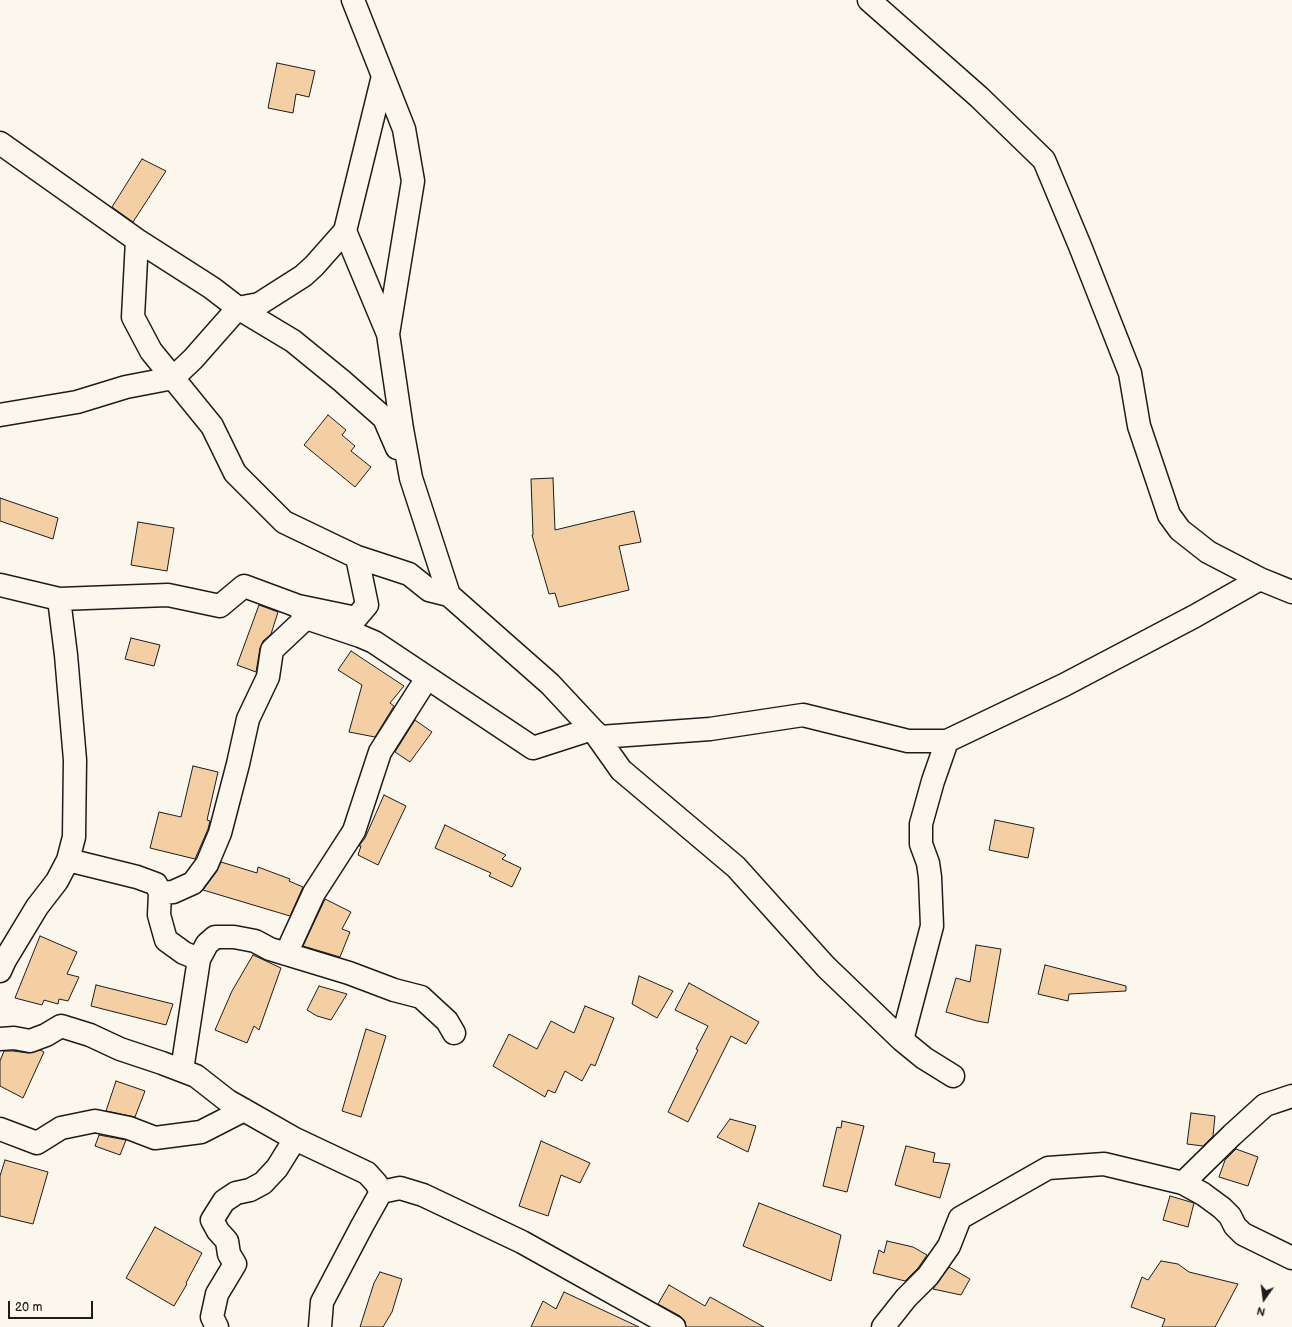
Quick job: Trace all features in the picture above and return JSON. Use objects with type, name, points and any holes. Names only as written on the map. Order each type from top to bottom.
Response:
[{"type":"street","points":[[353,0],[404,129],[413,180],[388,334]]},
{"type":"street","points":[[869,0],[979,97],[1044,160],[1130,373],[1139,426],[1169,515],[1180,530],[1208,552],[1292,592]]},
{"type":"street","points":[[0,415],[76,402],[126,387],[173,378],[193,359],[238,308],[259,304],[303,276],[314,266],[344,231],[383,76]]},
{"type":"street","points":[[0,143],[137,240],[212,288],[238,308],[293,341],[384,418],[411,478],[449,594]]},
{"type":"street","points":[[344,231],[388,334],[411,478]]},
{"type":"street","points":[[137,240],[133,317],[151,351],[212,426],[235,472],[284,522],[357,558],[409,574],[429,590],[449,594],[550,684],[600,737],[710,729],[803,715],[908,741],[947,741],[1064,685],[1195,616],[1260,578]]},
{"type":"street","points":[[302,612],[356,618],[367,605],[357,558]]},
{"type":"street","points":[[0,585],[59,599],[168,595],[220,606],[244,586],[374,642],[533,748],[592,729]]},
{"type":"street","points":[[0,971],[37,907],[57,881],[68,860],[74,837],[75,760],[66,655],[59,599]]},
{"type":"street","points":[[160,893],[173,892],[193,883],[207,864],[220,833],[248,720],[268,677],[272,650],[302,612]]},
{"type":"street","points":[[286,954],[314,893],[354,831],[380,752],[427,678]]},
{"type":"street","points":[[592,729],[621,770],[736,867],[826,967],[902,1040],[924,1058],[953,1076]]},
{"type":"street","points":[[902,1040],[932,926],[930,877],[928,863],[921,844],[921,824],[933,781],[947,741]]},
{"type":"street","points":[[68,860],[137,877],[156,884],[160,893],[159,915],[166,940],[184,953],[199,959]]},
{"type":"street","points":[[182,1070],[199,959],[207,944],[215,937],[234,937],[255,941],[270,950],[349,973],[394,990],[421,997],[448,1021],[454,1033]]},
{"type":"street","points":[[0,1040],[14,1038],[30,1041],[46,1035],[61,1026],[90,1035],[120,1048],[182,1070],[196,1076],[228,1101],[295,1139],[367,1173],[382,1192]]},
{"type":"street","points":[[1184,1183],[1232,1135],[1265,1105],[1292,1096]]},
{"type":"street","points":[[0,1128],[36,1143],[60,1128],[95,1121],[129,1128],[155,1138],[201,1132],[244,1110]]},
{"type":"street","points":[[217,1327],[212,1317],[217,1294],[236,1264],[229,1254],[227,1241],[218,1231],[212,1220],[224,1201],[236,1194],[250,1190],[263,1183],[277,1168],[295,1139]]},
{"type":"street","points":[[883,1327],[906,1298],[932,1270],[949,1246],[960,1218],[1048,1168],[1104,1164],[1184,1183],[1203,1194],[1222,1208],[1230,1216],[1235,1226],[1244,1234],[1292,1258]]},
{"type":"street","points":[[320,1327],[322,1302],[362,1226],[382,1192],[400,1188],[423,1194],[522,1242],[674,1327]]},
{"type":"building","points":[[277,63],[315,71],[309,97],[296,94],[293,113],[268,108]]},
{"type":"building","points":[[142,159],[166,171],[133,222],[112,207]]},
{"type":"building","points":[[328,415],[346,430],[342,435],[355,446],[351,451],[371,467],[355,487],[304,445]]},
{"type":"building","points":[[553,478],[555,530],[634,511],[641,542],[619,546],[629,590],[559,607],[555,593],[549,594],[532,535],[531,479]]},
{"type":"building","points":[[0,498],[58,518],[53,539],[0,521]]},
{"type":"building","points":[[138,522],[174,528],[167,571],[131,565]]},
{"type":"building","points":[[259,605],[278,612],[271,634],[263,641],[260,648],[256,672],[237,665]]},
{"type":"building","points":[[131,638],[160,645],[154,666],[125,659]]},
{"type":"building","points":[[351,651],[404,686],[390,703],[394,706],[375,737],[349,732],[362,685],[338,670]]},
{"type":"building","points":[[415,720],[432,732],[410,762],[395,752]]},
{"type":"building","points":[[193,766],[218,772],[207,820],[210,821],[208,829],[195,859],[150,848],[159,812],[181,817]]},
{"type":"building","points":[[384,795],[406,806],[378,865],[358,855],[361,846],[359,846],[365,838]]},
{"type":"building","points":[[995,820],[1034,828],[1028,858],[989,850]]},
{"type":"building","points":[[445,825],[506,855],[502,859],[521,868],[512,887],[489,876],[491,873],[435,848]]},
{"type":"building","points":[[221,862],[257,873],[258,867],[290,879],[289,881],[303,887],[290,916],[203,890],[217,871]]},
{"type":"building","points":[[325,899],[351,912],[342,929],[350,932],[340,957],[303,946]]},
{"type":"building","points":[[40,936],[77,952],[67,974],[79,977],[68,1001],[59,999],[58,1004],[44,1000],[42,1005],[15,998]]},
{"type":"building","points":[[976,945],[1001,949],[988,1023],[946,1012],[956,978],[970,982]]},
{"type":"building","points":[[253,955],[281,968],[259,1030],[254,1026],[247,1043],[215,1030],[232,991]]},
{"type":"building","points":[[1045,965],[1126,986],[1126,991],[1069,994],[1068,1001],[1038,994]]},
{"type":"building","points":[[639,976],[673,991],[657,1018],[632,1004]]},
{"type":"building","points":[[689,983],[759,1022],[746,1044],[731,1036],[688,1122],[668,1112],[708,1026],[675,1010]]},
{"type":"building","points":[[96,985],[173,1004],[166,1025],[91,1006]]},
{"type":"building","points":[[319,986],[347,994],[331,1020],[317,1016],[307,1010]]},
{"type":"building","points":[[585,1006],[614,1018],[595,1066],[591,1064],[582,1081],[565,1071],[555,1093],[548,1090],[545,1097],[493,1066],[509,1034],[537,1049],[551,1021],[574,1033]]},
{"type":"building","points":[[366,1029],[386,1036],[361,1117],[342,1111]]},
{"type":"building","points":[[40,1050],[44,1052],[23,1098],[0,1086],[0,1061],[4,1051],[28,1053]]},
{"type":"building","points":[[116,1081],[145,1091],[135,1117],[106,1111]]},
{"type":"building","points":[[1191,1113],[1215,1116],[1213,1136],[1203,1146],[1187,1144]]},
{"type":"building","points":[[730,1119],[756,1126],[748,1152],[717,1137]]},
{"type":"building","points":[[842,1121],[864,1126],[847,1192],[823,1186],[837,1127],[841,1128]]},
{"type":"building","points":[[99,1135],[126,1140],[120,1155],[95,1146]]},
{"type":"building","points":[[541,1141],[590,1163],[580,1183],[561,1175],[548,1216],[519,1206]]},
{"type":"building","points":[[906,1146],[935,1153],[933,1162],[950,1164],[940,1198],[895,1185]]},
{"type":"building","points":[[1236,1149],[1258,1157],[1248,1186],[1219,1177],[1225,1160]]},
{"type":"building","points":[[5,1160],[48,1172],[33,1224],[0,1216],[0,1176]]},
{"type":"building","points":[[1170,1196],[1194,1203],[1188,1227],[1163,1220]]},
{"type":"building","points":[[759,1203],[841,1235],[831,1281],[743,1246]]},
{"type":"building","points":[[155,1227],[202,1253],[186,1283],[187,1284],[174,1306],[126,1278]]},
{"type":"building","points":[[887,1241],[913,1247],[927,1255],[918,1268],[905,1281],[873,1273],[879,1250],[884,1253]]},
{"type":"building","points":[[1161,1261],[1178,1264],[1189,1272],[1238,1284],[1215,1327],[1162,1327],[1165,1319],[1131,1307],[1142,1277],[1148,1280]]},
{"type":"building","points":[[949,1267],[970,1279],[961,1295],[933,1289]]},
{"type":"building","points":[[380,1272],[402,1279],[392,1312],[383,1327],[360,1327],[374,1283]]},
{"type":"building","points":[[669,1285],[705,1306],[710,1297],[764,1327],[686,1327],[685,1321],[680,1316],[658,1304]]},
{"type":"building","points":[[564,1292],[639,1327],[531,1327],[543,1301],[556,1309]]}]
